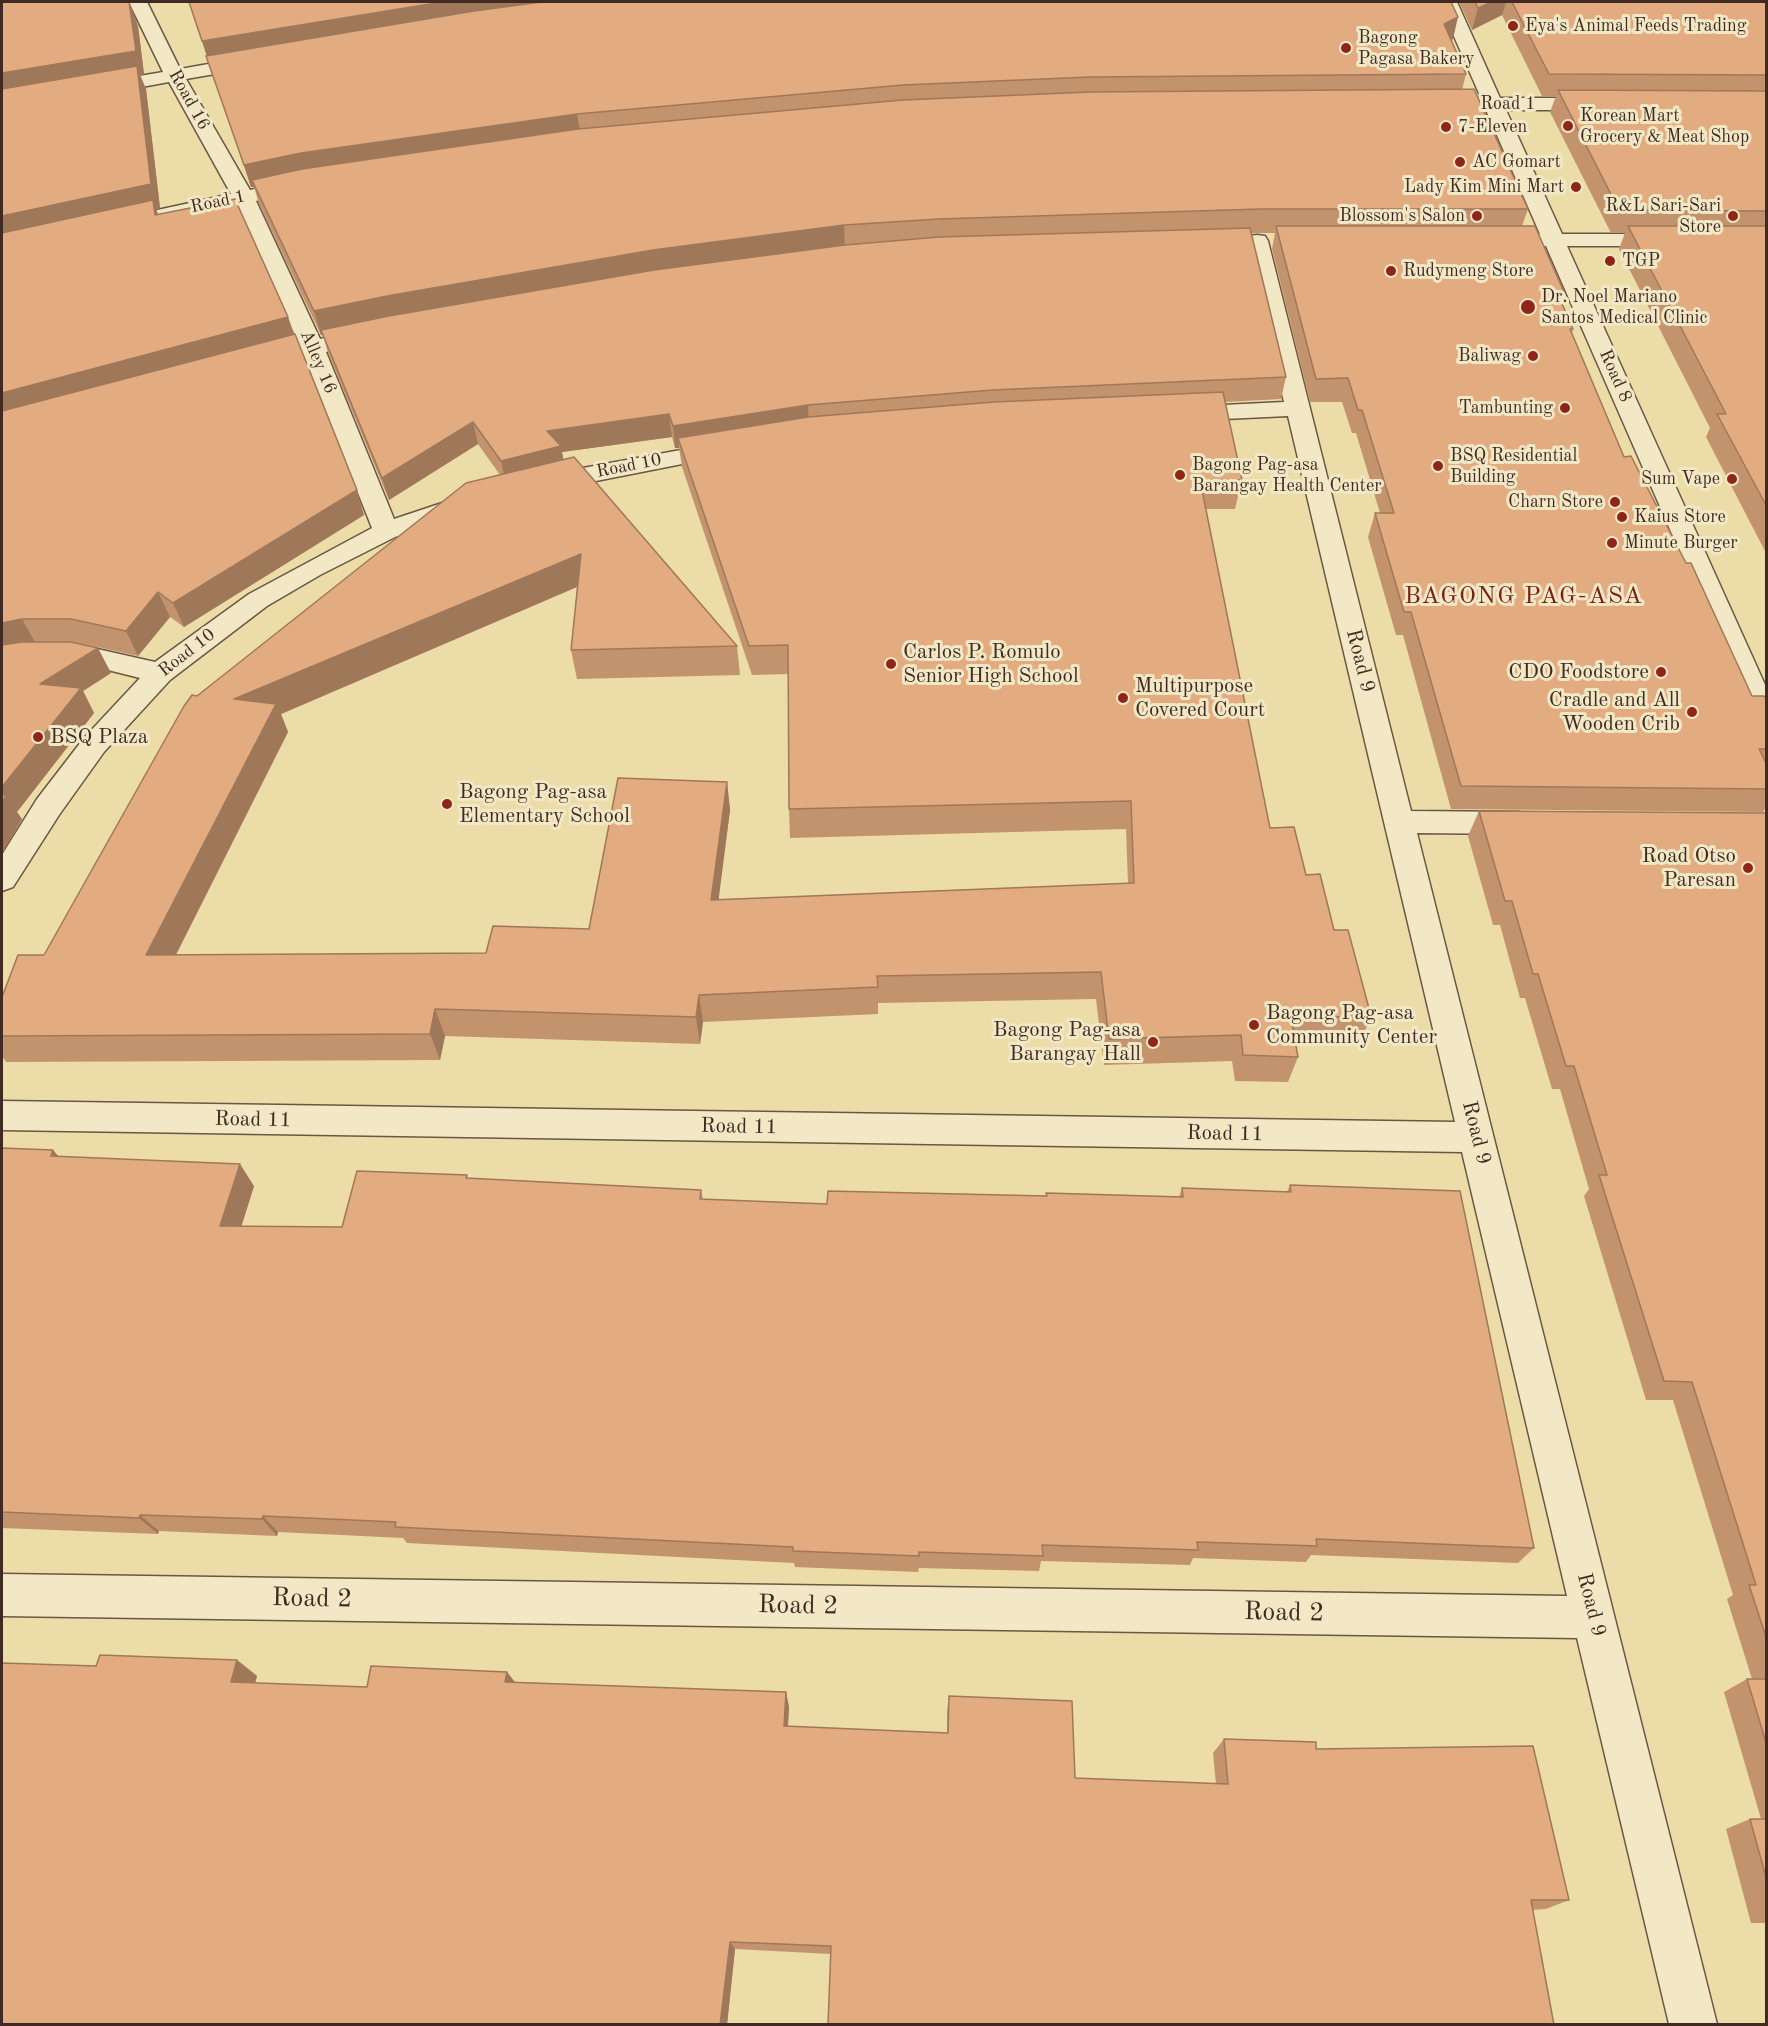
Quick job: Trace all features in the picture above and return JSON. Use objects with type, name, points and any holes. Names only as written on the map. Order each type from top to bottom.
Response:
[{"type":"street","name":"Road 16","points":[[138,2],[174,75],[243,196]]},
{"type":"street","name":"Road 8","points":[[1448,2],[1767,717]]},
{"type":"street","points":[[82,92],[276,59]]},
{"type":"street","name":"Road 1","points":[[1412,105],[1612,104]]},
{"type":"street","name":"Road 1","points":[[129,221],[319,182]]},
{"type":"street","name":"Alley 16","points":[[243,196],[312,347],[386,531]]},
{"type":"street","points":[[1471,240],[1684,241]]},
{"type":"street","name":"Road 9","points":[[1257,241],[1693,2025]]},
{"type":"street","points":[[233,368],[312,347],[384,332]]},
{"type":"street","points":[[1158,415],[1299,408]]},
{"type":"street","name":"Road 10","points":[[526,488],[602,470],[742,445]]},
{"type":"street","name":"Road 10","points":[[2,879],[48,807],[94,745],[160,673],[258,600],[311,568],[386,531],[456,506],[491,497]]},
{"type":"street","points":[[2,661],[36,655],[84,655],[160,673]]},
{"type":"street","points":[[1400,822],[1542,823]]},
{"type":"street","name":"Road 11","points":[[2,1116],[1477,1137]]},
{"type":"street","name":"Road 2","points":[[2,1595],[1594,1617]]},
{"type":"building","points":[[2,2],[129,2],[136,51],[2,73]]},
{"type":"building","points":[[189,2],[442,2],[202,41]]},
{"type":"building","points":[[542,2],[1451,2],[1458,17],[1444,24],[1466,74],[1090,77],[903,85],[577,114],[301,153],[244,165],[206,56],[474,11]]},
{"type":"building","points":[[1475,2],[1492,2],[1478,8]]},
{"type":"building","points":[[1512,2],[1767,2],[1767,75],[1549,74]]},
{"type":"building","points":[[137,66],[151,184],[2,216],[2,89]]},
{"type":"building","points":[[1474,89],[1528,209],[1261,209],[939,219],[844,225],[653,250],[387,296],[314,311],[252,180],[302,169],[578,129],[903,100],[1090,92]]},
{"type":"building","points":[[1558,90],[1767,91],[1767,211],[1619,210]]},
{"type":"building","points":[[235,199],[288,317],[2,393],[2,233],[153,200],[155,215]]},
{"type":"building","points":[[1276,226],[1535,226],[1564,292],[1557,292],[1573,329],[1570,329],[1624,457],[1631,456],[1686,563],[1691,563],[1752,696],[1764,696],[1767,699],[1767,749],[1759,749],[1767,765],[1767,789],[1461,786],[1411,612],[1404,612],[1375,513],[1394,513],[1362,410],[1358,410],[1348,378],[1316,379]]},
{"type":"building","points":[[1628,226],[1767,226],[1767,507],[1717,414],[1726,414]]},
{"type":"building","points":[[1250,228],[1286,377],[993,390],[808,405],[673,426],[669,414],[547,431],[561,446],[501,461],[473,422],[382,478],[321,330],[654,270],[845,245],[939,237]]},
{"type":"building","points":[[295,334],[357,490],[173,603],[158,592],[126,631],[71,619],[22,619],[2,623],[2,411]]},
{"type":"building","points":[[1223,392],[1242,480],[1200,480],[1270,828],[1294,827],[1306,875],[1320,874],[1334,930],[1348,930],[1371,1016],[1291,1018],[1298,1057],[1243,1055],[1241,1035],[1109,1039],[1101,972],[877,976],[878,987],[699,995],[696,1017],[435,1009],[430,1034],[2,1036],[2,997],[18,955],[44,955],[192,695],[197,696],[466,483],[574,457],[737,646],[571,650],[581,554],[234,699],[276,704],[146,955],[486,953],[493,926],[589,929],[618,778],[727,782],[711,900],[1134,883],[1131,801],[789,809],[788,645],[749,646],[678,438],[808,417],[994,402]]},
{"type":"building","points":[[22,642],[71,642],[98,648],[40,684],[81,688],[2,787],[2,645]]},
{"type":"building","points":[[1479,811],[1767,813],[1767,1640],[1749,1585],[1756,1585],[1692,1382],[1664,1381],[1599,1175],[1607,1175],[1574,1066],[1566,1066],[1538,974],[1533,974],[1512,901],[1505,901]]},
{"type":"building","points":[[2,1148],[53,1150],[51,1156],[240,1164],[220,1226],[342,1227],[357,1171],[467,1175],[466,1178],[701,1190],[700,1199],[827,1204],[828,1191],[1183,1197],[1182,1188],[1291,1192],[1290,1185],[1460,1191],[1534,1548],[1316,1539],[1317,1546],[1197,1542],[1198,1550],[1042,1545],[1043,1556],[919,1552],[919,1556],[793,1551],[793,1547],[395,1527],[396,1522],[263,1516],[262,1519],[140,1515],[139,1518],[2,1512]]},
{"type":"building","points":[[100,1655],[237,1660],[231,1682],[367,1687],[371,1666],[507,1672],[505,1682],[786,1692],[784,1726],[948,1733],[949,1696],[1072,1701],[1075,1778],[1228,1784],[1224,1739],[1316,1742],[1316,1749],[1533,1746],[1569,1900],[1531,1900],[1554,2025],[828,2025],[831,1946],[730,1942],[720,2025],[2,2025],[2,1663],[96,1666]]},
{"type":"building","points":[[1747,1679],[1767,1679],[1767,1746]]},
{"type":"building","points":[[1750,1819],[1767,1819],[1767,1881]]},
{"type":"place","name":"Eya's Animal Feeds Trading","points":[[1513,26]]},
{"type":"place","name":"Bagong Pagasa Bakery","points":[[1346,48]]},
{"type":"place","name":"Korean Mart Grocery & Meat Shop","points":[[1568,126]]},
{"type":"place","name":"7-Eleven","points":[[1446,127]]},
{"type":"place","name":"AC Gomart","points":[[1460,162]]},
{"type":"place","name":"Lady Kim Mini Mart","points":[[1576,187]]},
{"type":"place","name":"Blossom's Salon","points":[[1477,216]]},
{"type":"place","name":"R&L Sari-Sari Store","points":[[1733,216]]},
{"type":"place","name":"TGP","points":[[1610,261]]},
{"type":"place","name":"Rudymeng Store","points":[[1391,271]]},
{"type":"place","name":"Dr. Noel Mariano Santos Medical Clinic","points":[[1528,307]]},
{"type":"place","name":"Baliwag","points":[[1533,356]]},
{"type":"place","name":"Tambunting","points":[[1565,408]]},
{"type":"place","name":"BSQ Residential Building","points":[[1438,466]]},
{"type":"place","name":"Bagong Pag-asa Barangay Health Center","points":[[1180,475]]},
{"type":"place","name":"Sum Vape","points":[[1732,479]]},
{"type":"place","name":"Charn Store","points":[[1615,502]]},
{"type":"place","name":"Kaius Store","points":[[1622,517]]},
{"type":"place","name":"Minute Burger","points":[[1612,543]]},
{"type":"place","name":"Carlos P. Romulo Senior High School","points":[[891,664]]},
{"type":"place","name":"CDO Foodstore","points":[[1661,672]]},
{"type":"place","name":"Multipurpose Covered Court","points":[[1123,698]]},
{"type":"place","name":"Cradle and All Wooden Crib","points":[[1692,712]]},
{"type":"place","name":"BSQ Plaza","points":[[38,737]]},
{"type":"place","name":"Bagong Pag-asa Elementary School","points":[[447,804]]},
{"type":"place","name":"Road Otso Paresan","points":[[1748,868]]},
{"type":"place","name":"Bagong Pag-asa Community Center","points":[[1254,1025]]},
{"type":"place","name":"Bagong Pag-asa Barangay Hall","points":[[1153,1042]]},
{"type":"district","name":"BAGONG PAG-ASA","points":[[1524,597]]}]
